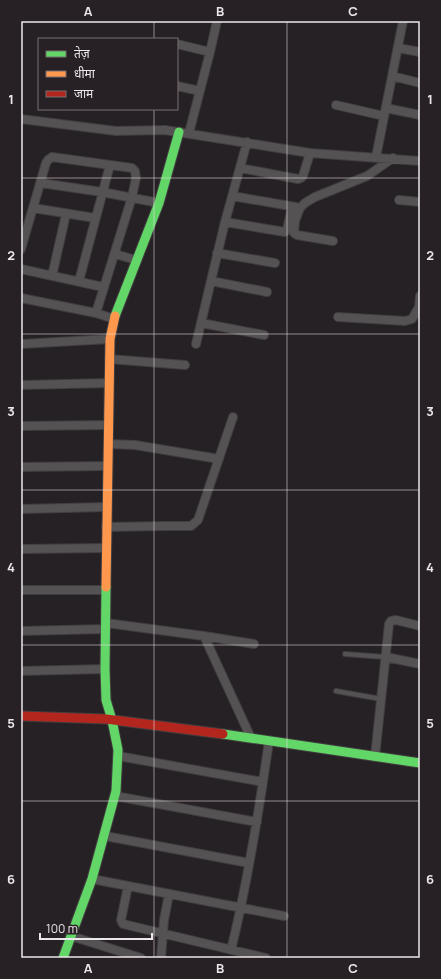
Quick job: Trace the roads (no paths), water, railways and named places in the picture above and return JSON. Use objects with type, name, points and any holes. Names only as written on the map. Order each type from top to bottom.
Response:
[{"type":"street","points":[[189,133],[210,52],[216,21]]},
{"type":"street","points":[[376,157],[403,21]]},
{"type":"street","points":[[178,44],[210,52]]},
{"type":"street","points":[[398,48],[420,52]]},
{"type":"street","points":[[392,76],[420,83]]},
{"type":"street","points":[[178,86],[200,91]]},
{"type":"street","points":[[336,105],[420,115]]},
{"type":"street","points":[[21,119],[101,130],[133,131],[156,129],[310,152],[420,161]]},
{"type":"street","points":[[63,958],[92,880],[116,791],[118,750],[106,700],[105,669],[110,340],[114,319],[159,203],[179,132]]},
{"type":"street","points":[[196,344],[217,252],[247,142]]},
{"type":"street","points":[[240,168],[298,179],[303,176],[310,152]]},
{"type":"street","points":[[22,246],[48,160],[52,158],[132,168],[135,171],[136,178],[132,197],[115,254],[103,287],[96,314]]},
{"type":"street","points":[[232,196],[296,207],[315,197],[367,176],[393,158]]},
{"type":"street","points":[[79,281],[110,165]]},
{"type":"street","points":[[40,183],[132,197],[159,203]]},
{"type":"street","points":[[399,200],[420,202]]},
{"type":"street","points":[[225,222],[285,232],[296,207]]},
{"type":"street","points":[[296,207],[294,233],[297,236],[333,241]]},
{"type":"street","points":[[33,208],[95,218]]},
{"type":"street","points":[[52,276],[66,214]]},
{"type":"street","points":[[217,252],[275,264]]},
{"type":"street","points":[[115,254],[136,260]]},
{"type":"street","points":[[21,269],[103,287]]},
{"type":"street","points":[[211,281],[267,292]]},
{"type":"street","points":[[338,317],[405,321],[412,319],[420,307],[420,296]]},
{"type":"street","points":[[21,298],[114,319]]},
{"type":"street","points":[[201,323],[264,335]]},
{"type":"street","points":[[21,344],[110,340]]},
{"type":"street","points":[[109,359],[185,365]]},
{"type":"street","points":[[21,385],[109,384]]},
{"type":"street","points":[[106,527],[195,525],[233,417]]},
{"type":"street","points":[[21,426],[109,425]]},
{"type":"street","points":[[109,444],[135,445],[219,459]]},
{"type":"street","points":[[21,468],[108,466]]},
{"type":"street","points":[[21,509],[107,507]]},
{"type":"street","points":[[21,549],[106,548]]},
{"type":"street","points":[[21,590],[106,590]]},
{"type":"street","points":[[375,757],[389,624],[391,621],[396,620],[420,626]]},
{"type":"street","points":[[21,631],[106,626],[204,636],[254,644]]},
{"type":"street","points":[[204,636],[251,738]]},
{"type":"street","points":[[386,657],[420,664]]},
{"type":"street","points":[[21,671],[105,669]]},
{"type":"street","points":[[21,716],[112,720],[251,738],[420,763]]},
{"type":"street","points":[[232,950],[250,863],[269,741]]},
{"type":"street","points":[[118,756],[263,782]]},
{"type":"street","points":[[115,796],[257,822]]},
{"type":"street","points":[[105,836],[250,863]]},
{"type":"street","points":[[92,880],[284,916]]},
{"type":"street","points":[[128,886],[121,922],[126,925],[266,958]]},
{"type":"street","points":[[161,958],[164,920],[169,894]]},
{"type":"street","points":[[71,936],[140,958]]},
{"type":"lane","points":[[346,654],[386,657]]},
{"type":"lane","points":[[336,691],[381,699]]}]
